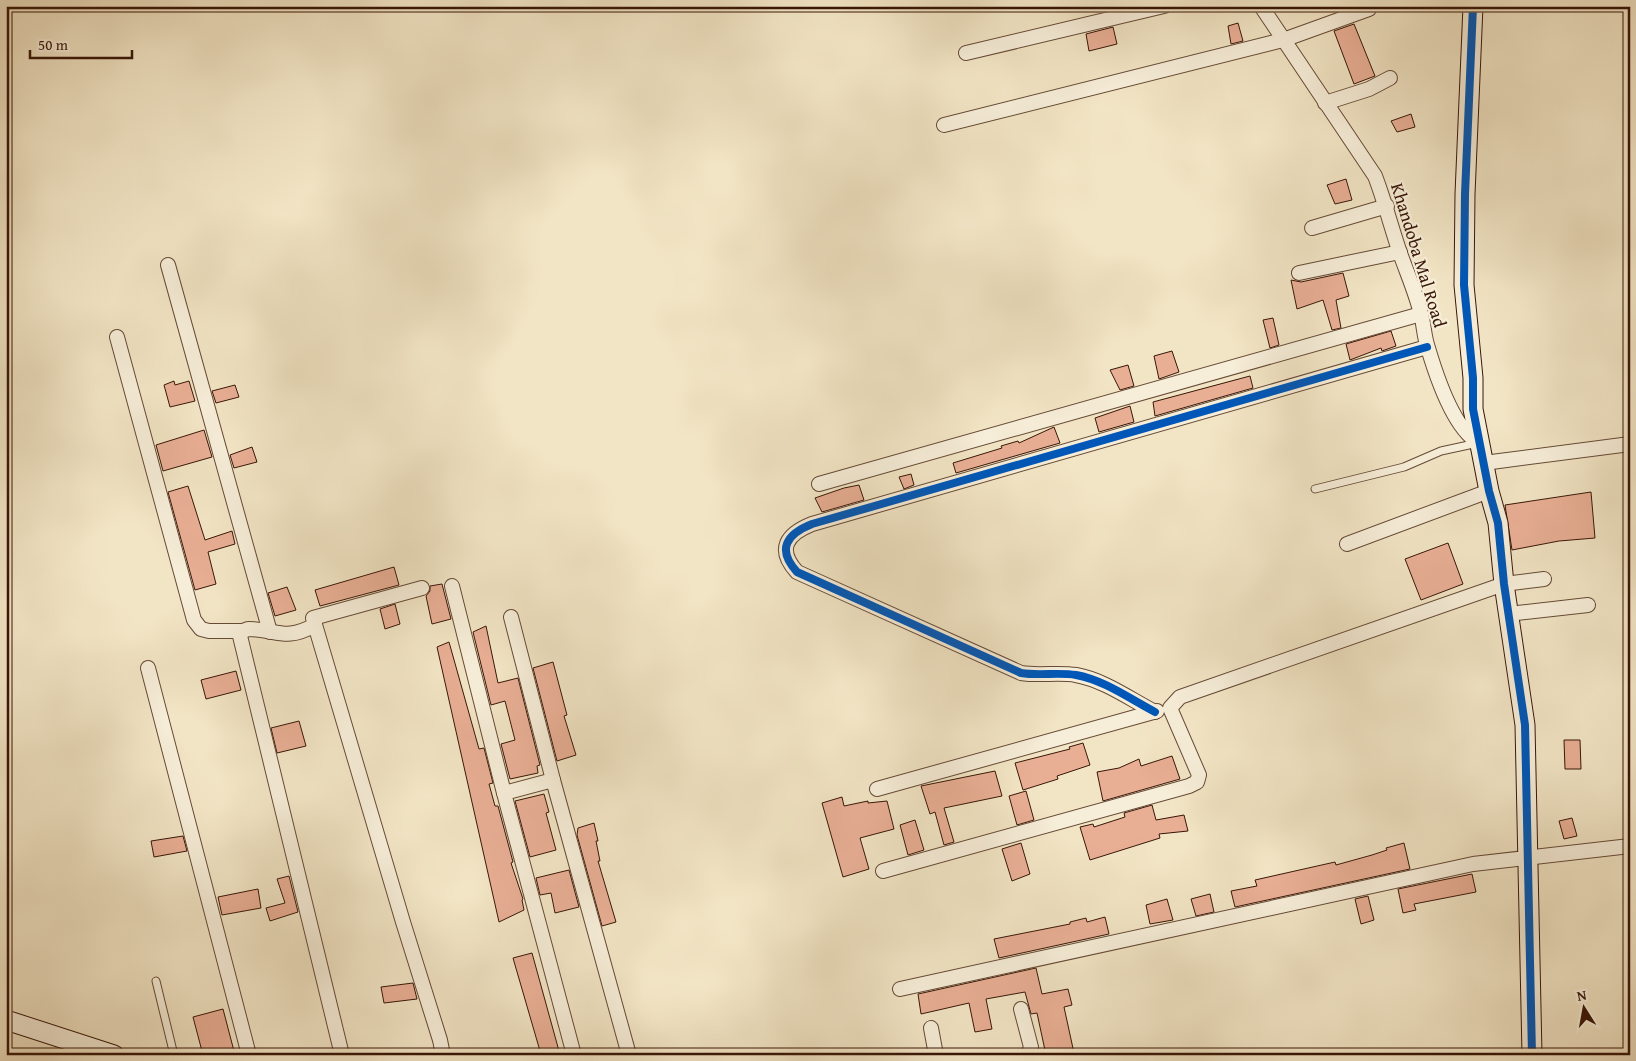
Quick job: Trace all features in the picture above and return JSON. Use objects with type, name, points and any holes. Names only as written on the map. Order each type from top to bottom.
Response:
[{"type":"street","points":[[966,53],[1164,6]]},
{"type":"street","name":"Khandoba Mal Road","points":[[1261,6],[1325,103],[1365,159],[1387,206],[1421,314],[1427,347],[1456,420],[1470,438],[1480,443]]},
{"type":"street","points":[[1473,6],[1465,194],[1464,285],[1474,409],[1489,490],[1498,523],[1508,614],[1525,725],[1532,1055]]},
{"type":"street","points":[[944,125],[1283,40],[1369,9]]},
{"type":"street","points":[[1325,103],[1369,88],[1390,78]]},
{"type":"street","points":[[1312,228],[1387,206]]},
{"type":"street","points":[[1299,273],[1400,252]]},
{"type":"street","points":[[168,265],[270,632]]},
{"type":"street","points":[[819,484],[1421,314]]},
{"type":"street","points":[[117,337],[194,620],[201,630],[209,631],[243,631],[254,629],[292,635],[315,626]]},
{"type":"street","points":[[1155,712],[1091,679],[1074,674],[1038,676],[1021,673],[797,572],[789,564],[785,552],[788,538],[798,530],[812,524],[1427,347]]},
{"type":"street","points":[[1484,463],[1630,444]]},
{"type":"street","points":[[1347,544],[1489,490]]},
{"type":"street","points":[[877,789],[1170,708],[1180,697],[1504,584],[1544,579]]},
{"type":"street","points":[[452,586],[504,793],[574,1055]]},
{"type":"street","points":[[422,588],[313,618],[443,1055]]},
{"type":"street","points":[[1508,614],[1588,605]]},
{"type":"street","points":[[511,617],[553,780],[630,1055]]},
{"type":"street","points":[[243,631],[240,642],[342,1055]]},
{"type":"street","points":[[148,668],[249,1055]]},
{"type":"street","points":[[882,871],[1189,786],[1197,782],[1199,776],[1170,708]]},
{"type":"street","points":[[504,793],[553,780]]},
{"type":"street","points":[[900,989],[1473,864],[1630,846]]},
{"type":"street","points":[[1022,1009],[1031,1047],[1028,1055]]},
{"type":"street","points":[[6,1020],[114,1055]]},
{"type":"street","points":[[931,1028],[936,1055]]},
{"type":"lane","points":[[1315,489],[1404,467],[1440,451],[1480,443]]},
{"type":"lane","points":[[156,981],[174,1055]]},
{"type":"building","points":[[1238,23],[1243,41],[1231,44],[1228,26]]},
{"type":"building","points":[[1354,24],[1375,76],[1354,84],[1334,31]]},
{"type":"building","points":[[1113,27],[1117,44],[1089,51],[1086,34]]},
{"type":"building","points":[[1411,114],[1415,127],[1397,132],[1391,121]]},
{"type":"building","points":[[1346,179],[1352,200],[1335,204],[1327,185]]},
{"type":"building","points":[[1343,273],[1349,296],[1336,300],[1341,328],[1332,330],[1323,300],[1297,309],[1291,280],[1301,282]]},
{"type":"building","points":[[1273,318],[1279,345],[1270,348],[1263,320]]},
{"type":"building","points":[[1391,331],[1396,346],[1382,351],[1381,348],[1350,360],[1346,344]]},
{"type":"building","points":[[1172,351],[1179,372],[1159,379],[1154,356]]},
{"type":"building","points":[[1128,365],[1134,386],[1120,390],[1110,370]]},
{"type":"building","points":[[1250,376],[1253,388],[1155,416],[1153,402]]},
{"type":"building","points":[[174,381],[175,385],[189,381],[195,401],[170,407],[164,385]]},
{"type":"building","points":[[235,385],[239,397],[216,403],[212,391]]},
{"type":"building","points":[[1130,406],[1134,422],[1099,432],[1095,418]]},
{"type":"building","points":[[1054,427],[1060,443],[956,473],[953,463],[1002,448],[1001,446],[1018,441],[1019,443]]},
{"type":"building","points":[[204,430],[212,457],[163,471],[156,445]]},
{"type":"building","points":[[252,447],[257,462],[234,468],[230,455]]},
{"type":"building","points":[[911,474],[914,485],[904,489],[899,477]]},
{"type":"building","points":[[859,485],[864,500],[822,512],[815,498],[844,488]]},
{"type":"building","points":[[188,486],[205,540],[232,531],[235,544],[208,552],[216,584],[195,590],[168,492]]},
{"type":"building","points":[[1591,492],[1595,538],[1559,541],[1512,550],[1505,505]]},
{"type":"building","points":[[1448,543],[1463,584],[1421,600],[1405,559]]},
{"type":"building","points":[[394,567],[399,585],[320,606],[315,590]]},
{"type":"building","points":[[442,584],[451,619],[432,624],[426,596],[430,591],[430,586]]},
{"type":"building","points":[[287,587],[296,610],[275,616],[268,593]]},
{"type":"building","points":[[395,604],[400,624],[385,629],[380,609]]},
{"type":"building","points":[[486,626],[498,683],[518,678],[540,765],[537,766],[538,773],[510,779],[501,744],[515,740],[505,701],[491,705],[473,632]]},
{"type":"building","points":[[449,642],[479,749],[484,748],[493,783],[489,784],[495,806],[498,806],[513,862],[511,863],[523,899],[524,910],[499,922],[437,647]]},
{"type":"building","points":[[553,662],[567,715],[564,716],[576,755],[557,761],[533,668]]},
{"type":"building","points":[[236,671],[241,690],[206,699],[201,680]]},
{"type":"building","points":[[299,721],[306,746],[277,753],[271,728]]},
{"type":"building","points":[[1564,740],[1580,740],[1581,769],[1565,769]]},
{"type":"building","points":[[1083,743],[1090,765],[1057,776],[1058,779],[1023,790],[1015,763],[1070,749],[1069,747]]},
{"type":"building","points":[[1172,756],[1180,779],[1103,801],[1097,772],[1119,768],[1139,759],[1141,766]]},
{"type":"building","points":[[995,771],[1002,796],[944,808],[954,842],[944,845],[935,812],[930,814],[921,786]]},
{"type":"building","points":[[1026,791],[1034,820],[1017,825],[1009,796]]},
{"type":"building","points":[[544,794],[549,812],[546,813],[556,850],[530,857],[515,801]]},
{"type":"building","points":[[842,797],[844,806],[868,801],[868,803],[887,801],[894,829],[860,838],[869,869],[843,877],[822,803]]},
{"type":"building","points":[[1152,805],[1156,820],[1184,815],[1188,831],[1159,834],[1160,838],[1090,860],[1080,827],[1093,824],[1094,827],[1125,817],[1124,813]]},
{"type":"building","points":[[1572,818],[1577,836],[1564,839],[1559,821]]},
{"type":"building","points":[[915,820],[924,850],[908,855],[900,825]]},
{"type":"building","points":[[594,823],[598,841],[596,841],[600,861],[598,861],[616,922],[602,926],[577,835],[578,828]]},
{"type":"building","points":[[183,836],[187,851],[154,857],[151,841]]},
{"type":"building","points":[[1021,843],[1030,874],[1012,881],[1002,849]]},
{"type":"building","points":[[1404,843],[1410,869],[1235,907],[1231,891],[1257,886],[1255,880],[1335,862],[1336,865],[1372,855],[1387,850],[1386,848]]},
{"type":"building","points":[[569,870],[579,907],[555,913],[551,893],[540,895],[536,878]]},
{"type":"building","points":[[1472,874],[1476,892],[1414,904],[1416,910],[1403,913],[1398,889]]},
{"type":"building","points":[[289,876],[298,912],[270,921],[266,908],[285,903],[277,879]]},
{"type":"building","points":[[258,889],[261,908],[222,915],[218,897]]},
{"type":"building","points":[[1210,894],[1214,912],[1196,916],[1191,899]]},
{"type":"building","points":[[1368,896],[1374,920],[1361,924],[1355,899]]},
{"type":"building","points":[[1167,899],[1173,920],[1150,924],[1146,905]]},
{"type":"building","points":[[1105,917],[1109,934],[999,958],[994,939],[1070,924],[1070,922],[1086,918],[1087,922]]},
{"type":"building","points":[[532,953],[559,1051],[540,1051],[513,958]]},
{"type":"building","points":[[1036,968],[1042,994],[1068,989],[1072,1005],[1064,1007],[1074,1053],[1046,1055],[1037,1013],[1031,1014],[1025,992],[986,999],[992,1029],[975,1032],[969,1003],[921,1014],[918,994]]},
{"type":"building","points":[[413,983],[417,999],[384,1003],[381,987]]},
{"type":"building","points":[[223,1009],[235,1055],[203,1055],[193,1017]]},
{"type":"cycle path","points":[[1473,6],[1465,194],[1464,285],[1473,378],[1473,409],[1489,491],[1498,523],[1504,584],[1525,725],[1532,1055]]},
{"type":"cycle path","points":[[1155,712],[1107,685],[1086,677],[1069,674],[1021,673],[797,572],[787,556],[787,543],[796,532],[812,524],[1427,347]]}]
